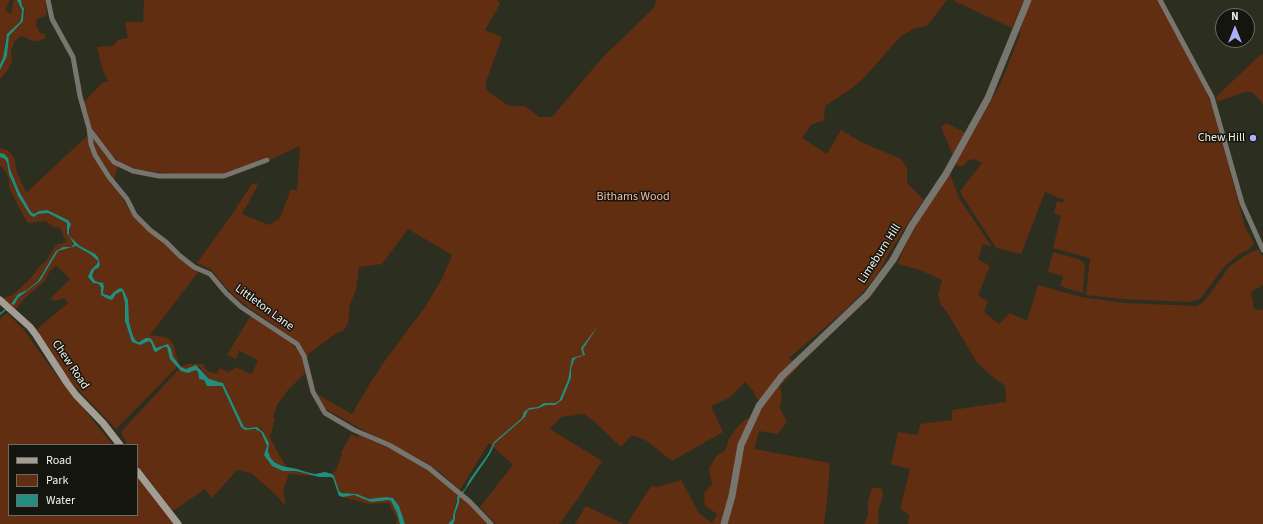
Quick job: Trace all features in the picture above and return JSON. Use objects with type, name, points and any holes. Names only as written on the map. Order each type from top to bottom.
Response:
[{"type":"main road","name":"Chew Road","points":[[0,300],[36,335],[72,389],[103,423],[119,444]]},
{"type":"main road","points":[[138,472],[178,524]]},
{"type":"street","name":"Littleton Lane","points":[[48,0],[52,19],[73,57],[80,96],[95,155],[109,177],[127,199],[135,215],[180,256],[194,267],[210,274],[226,293],[242,307],[296,344],[304,356],[313,392],[325,413],[354,430],[389,445],[429,468],[470,502],[491,524]]},
{"type":"street","name":"Limeburn Hill","points":[[724,524],[732,496],[741,445],[760,406],[782,376],[867,295],[893,260],[912,225],[946,174],[988,98],[1028,0]]},
{"type":"street","points":[[1160,0],[1212,97],[1242,203],[1263,250]]},
{"type":"street","points":[[89,128],[114,162],[133,171],[159,176],[218,177],[267,160]]},
{"type":"green space","points":[[0,0],[10,0],[5,10],[11,14],[14,0],[17,0],[22,12],[20,22],[6,36],[3,58],[0,64]]},
{"type":"green space","points":[[21,0],[45,0],[47,15],[37,19],[36,25],[40,33],[45,34],[46,38],[33,41],[22,36],[18,38],[14,42],[11,51],[12,61],[7,71],[0,79],[0,70],[7,56],[9,36],[23,21],[25,13]]},
{"type":"green space","name":"Bithams Wood","points":[[144,0],[497,0],[500,4],[485,30],[502,37],[486,82],[486,90],[509,106],[525,106],[539,117],[552,117],[603,57],[654,8],[656,0],[947,0],[927,26],[915,28],[900,37],[865,77],[851,89],[825,106],[824,120],[811,125],[802,138],[827,154],[841,130],[863,143],[901,159],[907,168],[907,183],[924,200],[889,253],[879,272],[863,292],[843,312],[789,358],[799,366],[780,386],[782,397],[780,408],[787,422],[778,434],[759,431],[754,449],[830,463],[824,524],[627,524],[651,486],[657,487],[681,480],[699,513],[712,523],[717,514],[705,506],[704,493],[712,484],[709,469],[717,455],[725,451],[729,439],[739,425],[746,419],[757,416],[760,401],[745,382],[729,398],[711,406],[723,432],[672,461],[647,441],[632,435],[621,447],[595,422],[584,414],[561,417],[550,429],[602,461],[577,500],[559,524],[496,524],[480,507],[513,465],[489,443],[460,490],[440,472],[423,461],[326,409],[318,395],[352,414],[384,362],[425,307],[442,279],[452,255],[408,229],[382,264],[359,267],[356,290],[350,304],[348,323],[344,330],[335,334],[308,354],[308,359],[298,343],[233,295],[211,270],[197,263],[252,184],[259,183],[242,214],[269,225],[280,218],[291,189],[297,191],[300,146],[270,160],[268,157],[223,174],[179,175],[136,169],[122,164],[112,156],[96,135],[90,124],[84,102],[102,83],[108,81],[102,68],[97,47],[113,46],[118,40],[128,38],[125,22],[143,22]]},
{"type":"green space","points":[[952,0],[1024,0],[1012,28]]},
{"type":"green space","points":[[1030,0],[1157,0],[1204,87],[1212,105],[1245,227],[1254,243],[1249,249],[1238,255],[1224,267],[1200,299],[1188,302],[1122,299],[1086,295],[1090,258],[1053,248],[1061,216],[1054,213],[1057,201],[1063,203],[1064,200],[1045,192],[1021,254],[996,248],[963,197],[960,191],[982,163],[974,159],[968,161],[962,167],[955,164],[1000,85],[1020,35]]},
{"type":"green space","points":[[1263,54],[1263,105],[1253,93],[1249,92],[1244,92],[1217,102],[1216,97]]},
{"type":"green space","points":[[946,123],[966,133],[953,155],[941,127]]},
{"type":"green space","points":[[91,134],[118,166],[114,179],[95,151]]},
{"type":"green space","points":[[87,136],[90,148],[104,174],[119,193],[133,216],[143,226],[199,271],[150,335],[165,337],[171,341],[174,346],[179,365],[172,357],[171,349],[162,345],[159,348],[155,348],[151,339],[148,338],[136,341],[129,322],[127,299],[123,289],[120,288],[110,296],[104,294],[104,287],[100,281],[95,281],[92,276],[94,270],[98,268],[100,264],[98,257],[80,246],[69,236],[71,223],[68,220],[43,210],[34,214],[31,212],[19,191],[10,169],[9,162],[4,154],[0,153],[0,148],[8,150],[15,159],[16,170],[26,193]]},
{"type":"green space","points":[[0,157],[5,159],[14,188],[23,204],[35,217],[41,213],[48,213],[67,223],[67,233],[74,244],[71,247],[60,248],[43,272],[38,281],[27,290],[18,294],[11,304],[40,281],[58,251],[76,246],[90,254],[98,261],[97,265],[91,270],[89,279],[93,283],[99,284],[101,288],[101,295],[115,297],[116,294],[122,291],[125,303],[125,321],[132,342],[140,345],[149,341],[152,348],[158,351],[164,347],[167,347],[169,354],[177,367],[116,429],[68,379],[37,329],[68,303],[64,298],[55,301],[50,299],[70,279],[56,265],[50,271],[44,282],[25,298],[15,310],[3,301],[5,297],[11,296],[28,281],[46,261],[56,245],[65,242],[66,240],[59,227],[53,227],[45,221],[27,222],[9,187],[9,179],[0,165]]},
{"type":"green space","points":[[950,174],[959,198],[992,247],[983,244],[978,259],[990,266],[978,295],[988,302],[984,312],[999,324],[1010,313],[1027,321],[1038,285],[1081,297],[1125,303],[1197,306],[1207,298],[1229,267],[1244,256],[1258,249],[1263,257],[1263,285],[1251,292],[1254,309],[1263,310],[1263,524],[908,524],[909,515],[900,509],[910,469],[891,464],[898,432],[918,435],[920,424],[952,420],[952,410],[1006,402],[1005,386],[988,373],[976,361],[947,312],[941,305],[938,295],[942,280],[920,270],[898,264],[918,221]]},
{"type":"green space","points":[[1053,252],[1079,259],[1084,263],[1083,293],[1060,286],[1063,276],[1048,272]]},
{"type":"green space","points":[[7,313],[24,330],[57,376],[112,444],[8,444],[8,516],[138,516],[138,478],[174,524],[0,524],[0,319]]},
{"type":"green space","points":[[251,315],[289,341],[295,347],[302,357],[306,372],[288,390],[277,405],[273,417],[275,419],[270,437],[287,468],[271,459],[268,452],[269,443],[261,428],[244,427],[224,385],[220,381],[213,381],[209,379],[199,366],[186,369],[181,367],[188,364],[203,364],[207,371],[217,374],[220,368],[229,372],[236,367],[252,374],[258,360],[239,351],[236,359],[227,355]]},
{"type":"green space","points":[[179,369],[188,373],[196,370],[198,372],[199,379],[204,380],[205,384],[210,386],[222,386],[241,427],[250,430],[258,430],[261,432],[267,446],[264,455],[272,466],[283,471],[296,471],[314,476],[289,474],[283,490],[286,506],[251,473],[237,470],[212,498],[205,489],[173,511],[138,465],[138,444],[127,444],[121,432]]},
{"type":"green space","points":[[351,434],[357,437],[359,435],[389,448],[409,459],[432,473],[459,495],[457,497],[452,521],[448,524],[405,524],[399,506],[393,498],[369,499],[357,494],[339,491],[332,474],[336,470],[342,455],[341,453]]},
{"type":"green space","points":[[872,488],[881,488],[883,493],[878,511],[879,522],[877,524],[864,524],[868,515],[868,501]]},
{"type":"green space","points":[[350,495],[358,496],[371,502],[387,499],[391,501],[397,513],[400,524],[396,524],[397,519],[389,503],[369,504],[343,497]]},
{"type":"green space","points":[[461,496],[489,524],[453,524]]},
{"type":"green space","points":[[586,506],[624,524],[575,524]]},
{"type":"water","points":[[17,0],[21,0],[24,8],[23,21],[9,36],[7,56],[0,70],[7,34],[20,22],[21,19],[22,10]]},
{"type":"water","points":[[0,153],[4,154],[8,158],[10,169],[19,191],[31,212],[34,214],[39,211],[47,210],[68,220],[71,224],[69,236],[80,246],[98,257],[100,265],[94,270],[92,276],[95,281],[103,283],[103,293],[110,296],[120,288],[123,289],[128,300],[129,322],[136,341],[139,342],[146,338],[150,338],[156,348],[168,344],[173,357],[181,367],[186,369],[196,365],[209,379],[223,383],[244,427],[257,427],[263,432],[269,443],[268,451],[270,457],[274,462],[282,466],[315,474],[325,472],[332,474],[339,491],[342,493],[357,494],[369,499],[386,497],[393,498],[399,506],[405,524],[400,524],[397,513],[389,500],[371,502],[354,495],[343,497],[339,496],[333,478],[331,477],[319,477],[296,471],[283,471],[272,466],[264,455],[267,446],[261,432],[255,429],[245,430],[241,427],[222,386],[207,386],[204,380],[199,379],[198,372],[196,370],[188,373],[181,371],[170,359],[167,347],[164,347],[156,352],[149,341],[140,345],[132,342],[125,321],[125,303],[122,291],[116,294],[112,300],[101,295],[101,288],[99,284],[93,283],[88,277],[98,261],[90,254],[76,246],[58,251],[40,281],[18,298],[14,305],[11,304],[18,294],[27,290],[38,281],[56,251],[63,247],[71,247],[74,244],[67,233],[67,223],[48,213],[38,214],[34,217],[30,215],[18,196],[9,174],[7,163],[5,159],[0,157]]},
{"type":"water","points":[[598,326],[583,349],[585,355],[574,360],[571,369],[571,378],[562,400],[555,405],[546,405],[528,410],[525,417],[495,443],[490,454],[459,499],[453,524],[448,524],[453,519],[457,497],[465,489],[494,442],[522,418],[524,412],[529,408],[538,407],[544,403],[555,403],[559,401],[568,380],[572,358],[583,355],[581,348]]},
{"type":"waterway","points":[[0,314],[5,310]]},
{"type":"place","name":"Chew Hill","points":[[1253,138]]}]
